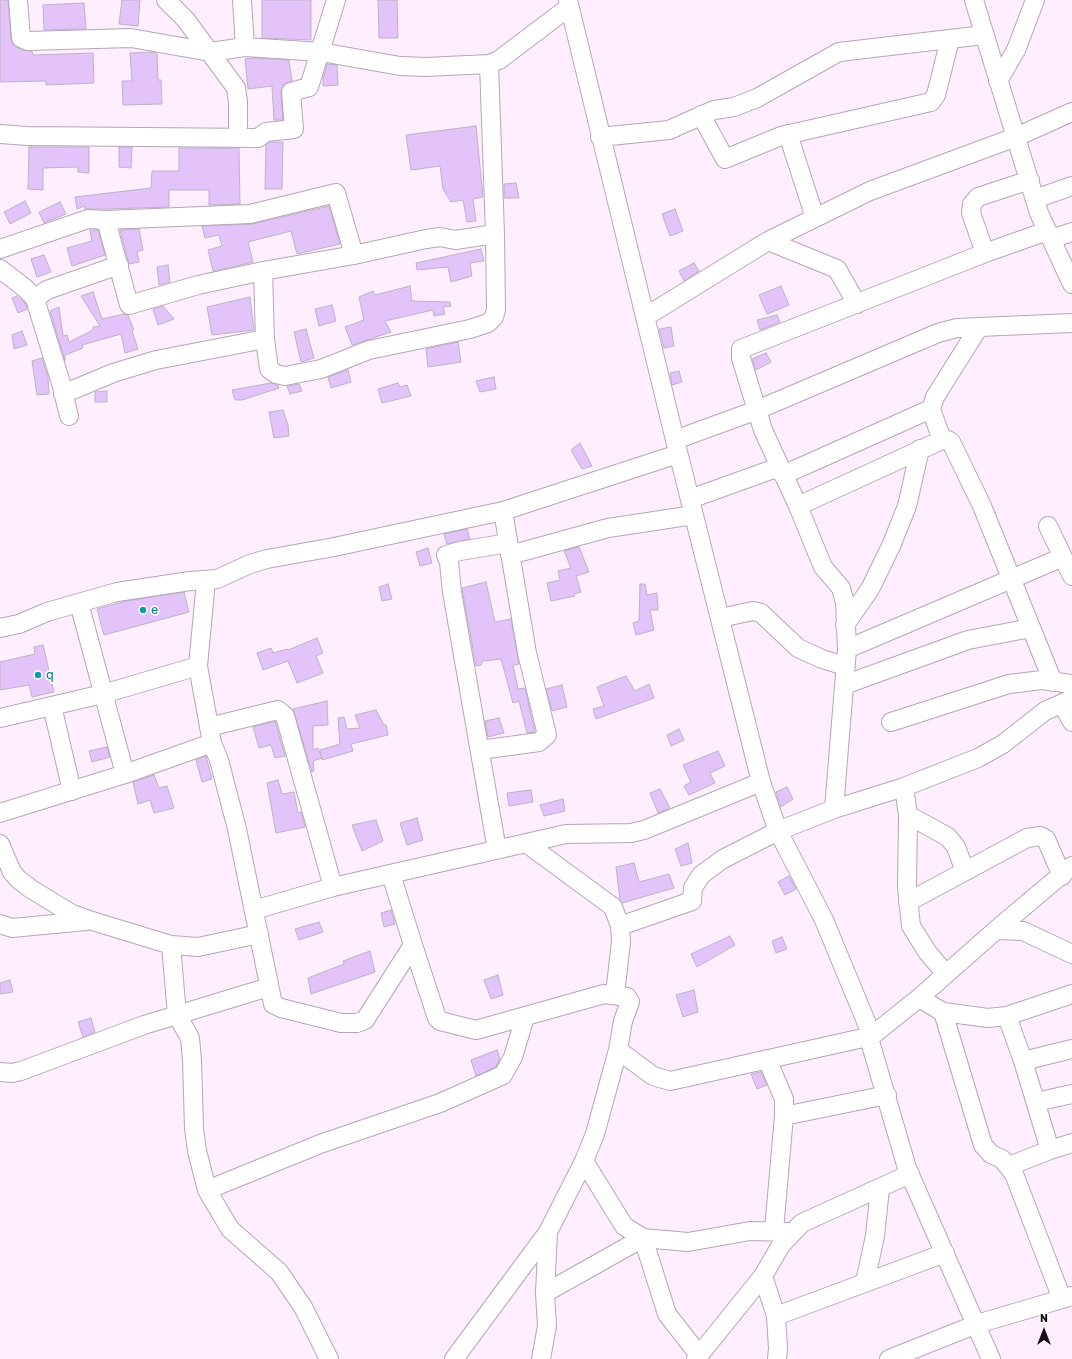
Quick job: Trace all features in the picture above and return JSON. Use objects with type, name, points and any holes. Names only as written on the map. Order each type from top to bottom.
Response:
[{"type":"street","points":[[18,0],[21,38],[23,41],[131,38],[210,52],[245,47],[321,52],[400,66],[426,67],[489,64],[500,60],[568,3],[761,782],[778,831],[824,920],[871,1037],[888,1095],[900,1147],[910,1174],[977,1324],[991,1359]]},
{"type":"street","points":[[166,0],[186,20],[236,88],[238,102],[238,137]]},
{"type":"street","points":[[242,0],[245,47]]},
{"type":"street","points":[[0,134],[27,136],[258,138],[266,132],[294,129],[291,92],[309,87],[336,0]]},
{"type":"street","points":[[974,0],[1035,199],[1049,235],[1072,284]]},
{"type":"street","points":[[998,81],[1016,50],[1035,0]]},
{"type":"street","points":[[599,133],[669,130],[714,110],[734,107],[757,98],[839,52],[984,35]]},
{"type":"street","points":[[701,115],[725,159],[773,138],[931,102],[936,95],[950,39]]},
{"type":"street","points":[[264,271],[265,339],[269,369],[276,374],[285,376],[321,369],[369,350],[470,329],[488,323],[494,317],[496,310],[489,64]]},
{"type":"street","points":[[645,317],[768,241],[815,218],[870,192],[1016,137],[1072,112]]},
{"type":"street","points":[[788,134],[815,218]]},
{"type":"street","points":[[985,253],[971,213],[972,204],[978,197],[1030,180]]},
{"type":"street","points":[[1035,199],[1072,186]]},
{"type":"street","points":[[0,249],[88,219],[106,220],[250,214],[336,193],[354,255]]},
{"type":"street","points":[[106,220],[129,305],[198,285],[264,271],[354,255],[426,239],[440,237],[455,240],[495,234]]},
{"type":"street","points":[[834,809],[847,649],[845,603],[841,588],[823,567],[798,506],[762,430],[741,358],[742,349],[985,253],[1049,235],[1072,232]]},
{"type":"street","points":[[768,241],[837,269],[857,304]]},
{"type":"street","points":[[35,299],[47,290],[119,265]]},
{"type":"street","points":[[0,269],[26,289],[35,299],[68,416]]},
{"type":"street","points":[[0,628],[19,624],[47,612],[137,588],[217,579],[250,564],[267,559],[334,547],[503,511],[677,447],[757,410],[938,334],[958,328],[1072,324]]},
{"type":"street","points":[[942,440],[931,409],[934,397],[979,327]]},
{"type":"street","points":[[63,394],[113,373],[156,360],[265,339]]},
{"type":"street","points":[[497,850],[452,592],[449,562],[446,555],[460,551],[509,549],[608,528],[692,507],[931,409]]},
{"type":"street","points":[[798,506],[942,440],[952,442],[982,506],[1053,682]]},
{"type":"street","points":[[845,625],[870,589],[891,546],[907,506],[920,450]]},
{"type":"street","points":[[480,750],[539,742],[547,735],[527,653],[503,511]]},
{"type":"street","points":[[1048,526],[1072,576]]},
{"type":"street","points":[[847,649],[1063,557]]},
{"type":"street","points":[[206,581],[198,666],[210,735],[220,760],[237,829],[273,1004],[341,1023],[357,1023],[366,1020],[412,945]]},
{"type":"street","points":[[79,603],[125,774]]},
{"type":"street","points":[[720,618],[753,612],[761,613],[798,648],[822,659],[845,666]]},
{"type":"street","points":[[844,685],[968,640],[1031,628]]},
{"type":"street","points":[[0,718],[103,694],[198,666]]},
{"type":"street","points":[[891,722],[1009,684],[1042,680],[1072,684]]},
{"type":"street","points":[[620,926],[692,901],[693,888],[701,875],[723,859],[778,831],[834,809],[904,787],[978,758],[1003,744],[1045,711],[1067,701],[1072,722]]},
{"type":"street","points":[[52,706],[72,791]]},
{"type":"street","points":[[0,813],[125,774],[210,735],[278,710],[285,716],[333,887]]},
{"type":"street","points":[[254,910],[333,887],[566,834],[631,833],[644,830],[761,782]]},
{"type":"street","points":[[904,787],[908,815],[908,902],[911,926],[928,952],[946,974]]},
{"type":"street","points":[[908,815],[948,837],[956,847],[965,871]]},
{"type":"street","points":[[618,1050],[653,1076],[670,1081],[871,1037],[919,998],[996,930],[1067,871],[1046,839],[1040,836],[1027,838],[908,902]]},
{"type":"street","points":[[526,843],[614,907],[620,926],[621,942],[615,994]]},
{"type":"street","points":[[0,844],[12,872],[18,879],[31,889],[72,914],[89,920],[171,945],[198,947],[258,934]]},
{"type":"street","points":[[391,874],[412,945],[437,1018],[440,1021],[476,1030],[604,994],[615,994],[627,997],[630,1002],[623,1021],[618,1050],[595,1134],[584,1161],[548,1232],[454,1359]]},
{"type":"street","points":[[0,924],[12,928],[89,920]]},
{"type":"street","points":[[996,930],[1022,931],[1072,954]]},
{"type":"street","points":[[171,945],[177,1015],[190,1038],[194,1128],[197,1151],[207,1190],[230,1229],[278,1272],[303,1307],[329,1359]]},
{"type":"street","points":[[0,1072],[21,1071],[144,1025],[269,987]]},
{"type":"street","points":[[919,998],[943,1012],[988,1018],[1007,1016],[1072,994]]},
{"type":"street","points":[[889,1359],[977,1324],[1067,1297],[1014,1174],[1002,1159],[990,1154],[983,1145],[943,1012]]},
{"type":"street","points":[[1007,1016],[1023,1061],[1050,1150]]},
{"type":"street","points":[[207,1190],[320,1144],[440,1103],[503,1075],[513,1057],[525,1017]]},
{"type":"street","points":[[1023,1061],[1072,1049]]},
{"type":"street","points":[[767,1059],[784,1099],[784,1116],[774,1230]]},
{"type":"street","points":[[1036,1102],[1072,1094]]},
{"type":"street","points":[[784,1116],[888,1095]]},
{"type":"street","points":[[1009,1166],[1050,1150],[1072,1144]]},
{"type":"street","points":[[584,1161],[624,1226],[643,1238],[688,1242],[750,1231],[774,1230],[792,1232]]},
{"type":"street","points":[[643,1238],[667,1314],[698,1357],[762,1276],[781,1245],[802,1223],[910,1174]]},
{"type":"street","points":[[864,1282],[876,1236],[880,1188]]},
{"type":"street","points":[[541,1359],[547,1326],[545,1293],[548,1232]]},
{"type":"street","points":[[545,1293],[643,1238]]},
{"type":"street","points":[[776,1316],[945,1253]]},
{"type":"street","points":[[762,1276],[776,1316],[778,1348],[777,1359]]},
{"type":"building","points":[[0,0],[8,0],[11,39],[13,44],[21,50],[32,51],[33,55],[93,53],[94,83],[46,85],[46,81],[0,82]]},
{"type":"building","points":[[122,0],[140,0],[138,26],[119,24]]},
{"type":"building","points":[[262,0],[311,0],[311,40],[262,38]]},
{"type":"building","points":[[378,0],[397,0],[398,38],[379,38]]},
{"type":"building","points":[[84,3],[86,29],[44,30],[43,5]]},
{"type":"building","points":[[130,53],[157,53],[158,80],[161,80],[162,104],[123,105],[122,81],[132,81]]},
{"type":"building","points":[[254,58],[289,60],[292,81],[284,84],[281,92],[283,120],[274,120],[272,86],[248,89],[245,59]]},
{"type":"building","points":[[327,64],[337,65],[338,85],[323,86],[323,79]]},
{"type":"building","points":[[476,126],[483,197],[473,199],[476,221],[467,222],[463,200],[451,202],[443,189],[440,166],[411,170],[406,135]]},
{"type":"building","points":[[270,142],[283,142],[282,189],[265,189],[266,145]]},
{"type":"building","points":[[29,147],[89,147],[89,173],[78,172],[78,167],[43,168],[43,190],[28,189]]},
{"type":"building","points":[[119,147],[132,147],[131,168],[119,167]]},
{"type":"building","points":[[179,148],[239,148],[240,204],[209,205],[209,190],[169,190],[169,207],[85,209],[84,206],[77,209],[75,197],[151,188],[152,171],[179,171]]},
{"type":"building","points":[[516,183],[519,198],[504,198],[504,184]]},
{"type":"building","points":[[25,201],[31,213],[10,224],[4,212]]},
{"type":"building","points":[[60,202],[66,214],[44,223],[39,212]]},
{"type":"building","points":[[329,206],[340,244],[297,254],[291,231],[248,242],[253,262],[213,271],[208,250],[222,246],[219,235],[205,238],[202,226],[252,224]]},
{"type":"building","points":[[675,209],[683,231],[670,236],[662,214]]},
{"type":"building","points":[[139,229],[143,250],[137,252],[139,262],[129,264],[120,230]]},
{"type":"building","points":[[90,230],[98,230],[105,255],[72,266],[67,248],[92,241]]},
{"type":"building","points":[[481,249],[484,261],[470,263],[472,276],[451,282],[448,267],[417,270],[416,263]]},
{"type":"building","points":[[44,255],[51,272],[37,277],[31,259]]},
{"type":"building","points":[[694,263],[699,271],[684,281],[679,271]]},
{"type":"building","points":[[168,265],[170,282],[159,285],[157,267]]},
{"type":"building","points":[[410,286],[412,301],[450,302],[451,306],[443,307],[445,314],[434,316],[433,310],[385,321],[391,332],[352,345],[345,327],[364,320],[359,297],[373,291],[375,295]]},
{"type":"building","points":[[781,286],[789,305],[767,314],[759,295]]},
{"type":"building","points":[[93,292],[102,319],[124,314],[128,315],[134,330],[132,331],[138,349],[125,353],[121,334],[82,345],[83,348],[65,355],[65,361],[50,311],[59,307],[63,336],[67,335],[69,342],[93,330],[93,327],[100,326],[81,296]]},
{"type":"building","points":[[17,296],[26,304],[27,309],[18,313],[12,298]]},
{"type":"building","points":[[250,297],[254,330],[212,335],[207,307]]},
{"type":"building","points":[[332,305],[336,321],[319,326],[315,309]]},
{"type":"building","points":[[163,306],[174,319],[158,325],[153,309]]},
{"type":"building","points":[[777,315],[780,322],[760,330],[757,320]]},
{"type":"building","points":[[671,327],[674,346],[664,348],[659,329]]},
{"type":"building","points":[[306,329],[314,358],[301,362],[294,332]]},
{"type":"building","points":[[22,331],[27,345],[14,349],[12,335]]},
{"type":"building","points":[[458,342],[461,362],[428,367],[426,349]]},
{"type":"building","points":[[766,353],[771,362],[756,370],[752,359]]},
{"type":"building","points":[[42,358],[48,377],[49,394],[37,395],[32,361]]},
{"type":"building","points":[[348,370],[351,382],[331,388],[328,377]]},
{"type":"building","points":[[679,371],[682,382],[672,385],[670,373]]},
{"type":"building","points":[[494,377],[496,389],[480,392],[476,381]]},
{"type":"building","points":[[271,383],[278,385],[279,388],[242,400],[235,400],[232,390]]},
{"type":"building","points":[[398,383],[400,387],[407,385],[411,396],[382,403],[378,389]]},
{"type":"building","points":[[299,384],[302,391],[290,394],[287,386]]},
{"type":"building","points":[[107,391],[107,402],[95,402],[95,392]]},
{"type":"building","points":[[283,410],[288,425],[289,436],[274,438],[269,412]]},
{"type":"building","points":[[580,443],[592,466],[582,469],[571,450]]},
{"type":"building","points":[[467,529],[470,539],[447,544],[444,534]]},
{"type":"building","points":[[579,547],[589,572],[576,576],[581,592],[574,594],[575,596],[551,601],[547,583],[560,580],[558,571],[571,568],[564,551]]},
{"type":"building","points":[[428,548],[432,563],[420,566],[416,552]]},
{"type":"building","points":[[486,582],[495,622],[511,619],[519,664],[513,665],[518,689],[525,688],[535,732],[527,733],[519,701],[513,703],[501,659],[483,661],[481,665],[476,666],[462,588]]},
{"type":"building","points":[[388,584],[392,599],[382,601],[379,587]]},
{"type":"building","points":[[640,584],[645,584],[647,595],[657,593],[658,610],[650,610],[654,630],[636,635],[633,623],[639,621]]},
{"type":"building","name":"e","points":[[184,592],[189,612],[104,635],[97,609],[126,601]]},
{"type":"building","points":[[317,638],[323,653],[316,656],[323,673],[297,683],[288,661],[263,670],[257,653],[271,648],[273,653],[288,650]]},
{"type":"building","points":[[43,645],[54,692],[32,697],[29,685],[0,690],[0,662],[35,654],[34,647]]},
{"type":"building","points":[[626,676],[635,691],[649,684],[654,698],[596,719],[593,709],[604,706],[597,687]]},
{"type":"building","points":[[562,685],[567,707],[552,711],[546,689]]},
{"type":"building","points":[[327,701],[328,725],[313,726],[313,750],[318,748],[322,758],[313,761],[314,771],[312,772],[293,709]]},
{"type":"building","points":[[376,710],[384,725],[386,725],[388,735],[351,744],[353,751],[322,760],[320,750],[340,744],[338,718],[344,717],[347,729],[360,728],[355,715]]},
{"type":"building","points":[[499,718],[504,733],[488,737],[485,721]]},
{"type":"building","points":[[275,721],[285,756],[275,758],[271,745],[259,748],[253,727]]},
{"type":"building","points":[[679,729],[684,740],[671,746],[667,735]]},
{"type":"building","points":[[107,747],[110,757],[92,762],[89,751]]},
{"type":"building","points":[[718,751],[725,766],[710,773],[715,783],[689,795],[684,786],[691,782],[683,765]]},
{"type":"building","points":[[206,756],[212,779],[202,782],[196,760]]},
{"type":"building","points":[[154,775],[159,788],[167,786],[174,808],[154,813],[150,800],[138,804],[133,782]]},
{"type":"building","points":[[278,780],[282,794],[294,792],[298,813],[301,812],[305,827],[276,833],[267,783]]},
{"type":"building","points":[[787,787],[793,799],[781,807],[776,792]]},
{"type":"building","points":[[660,789],[670,808],[658,813],[650,793]]},
{"type":"building","points":[[531,790],[533,802],[509,806],[507,793]]},
{"type":"building","points":[[563,799],[565,811],[544,816],[540,805]]},
{"type":"building","points":[[417,818],[423,840],[407,845],[400,823]]},
{"type":"building","points":[[376,820],[383,841],[362,851],[352,825]]},
{"type":"building","points":[[688,843],[692,863],[681,866],[675,849]]},
{"type":"building","points":[[634,863],[639,882],[669,874],[674,888],[622,903],[620,900],[616,867]]},
{"type":"building","points":[[789,876],[796,889],[785,895],[778,882]]},
{"type":"building","points":[[391,910],[395,924],[384,927],[381,913]]},
{"type":"building","points":[[319,922],[323,932],[299,940],[295,929]]},
{"type":"building","points":[[730,936],[735,945],[697,967],[691,954]]},
{"type":"building","points":[[782,937],[787,949],[776,953],[772,941]]},
{"type":"building","points":[[370,951],[375,972],[311,994],[308,978],[344,964],[343,961]]},
{"type":"building","points":[[498,975],[503,995],[491,999],[484,980]]},
{"type":"building","points":[[10,980],[13,992],[0,994],[0,983]]},
{"type":"building","points":[[694,990],[698,1012],[683,1017],[676,995]]},
{"type":"building","points":[[91,1018],[95,1032],[83,1037],[78,1022]]},
{"type":"building","points":[[497,1050],[500,1059],[496,1067],[476,1076],[471,1060]]},
{"type":"building","points":[[761,1072],[767,1085],[757,1089],[751,1074]]},
{"type":"place","name":"e","points":[[143,610]]},
{"type":"place","name":"q","points":[[38,675]]}]
